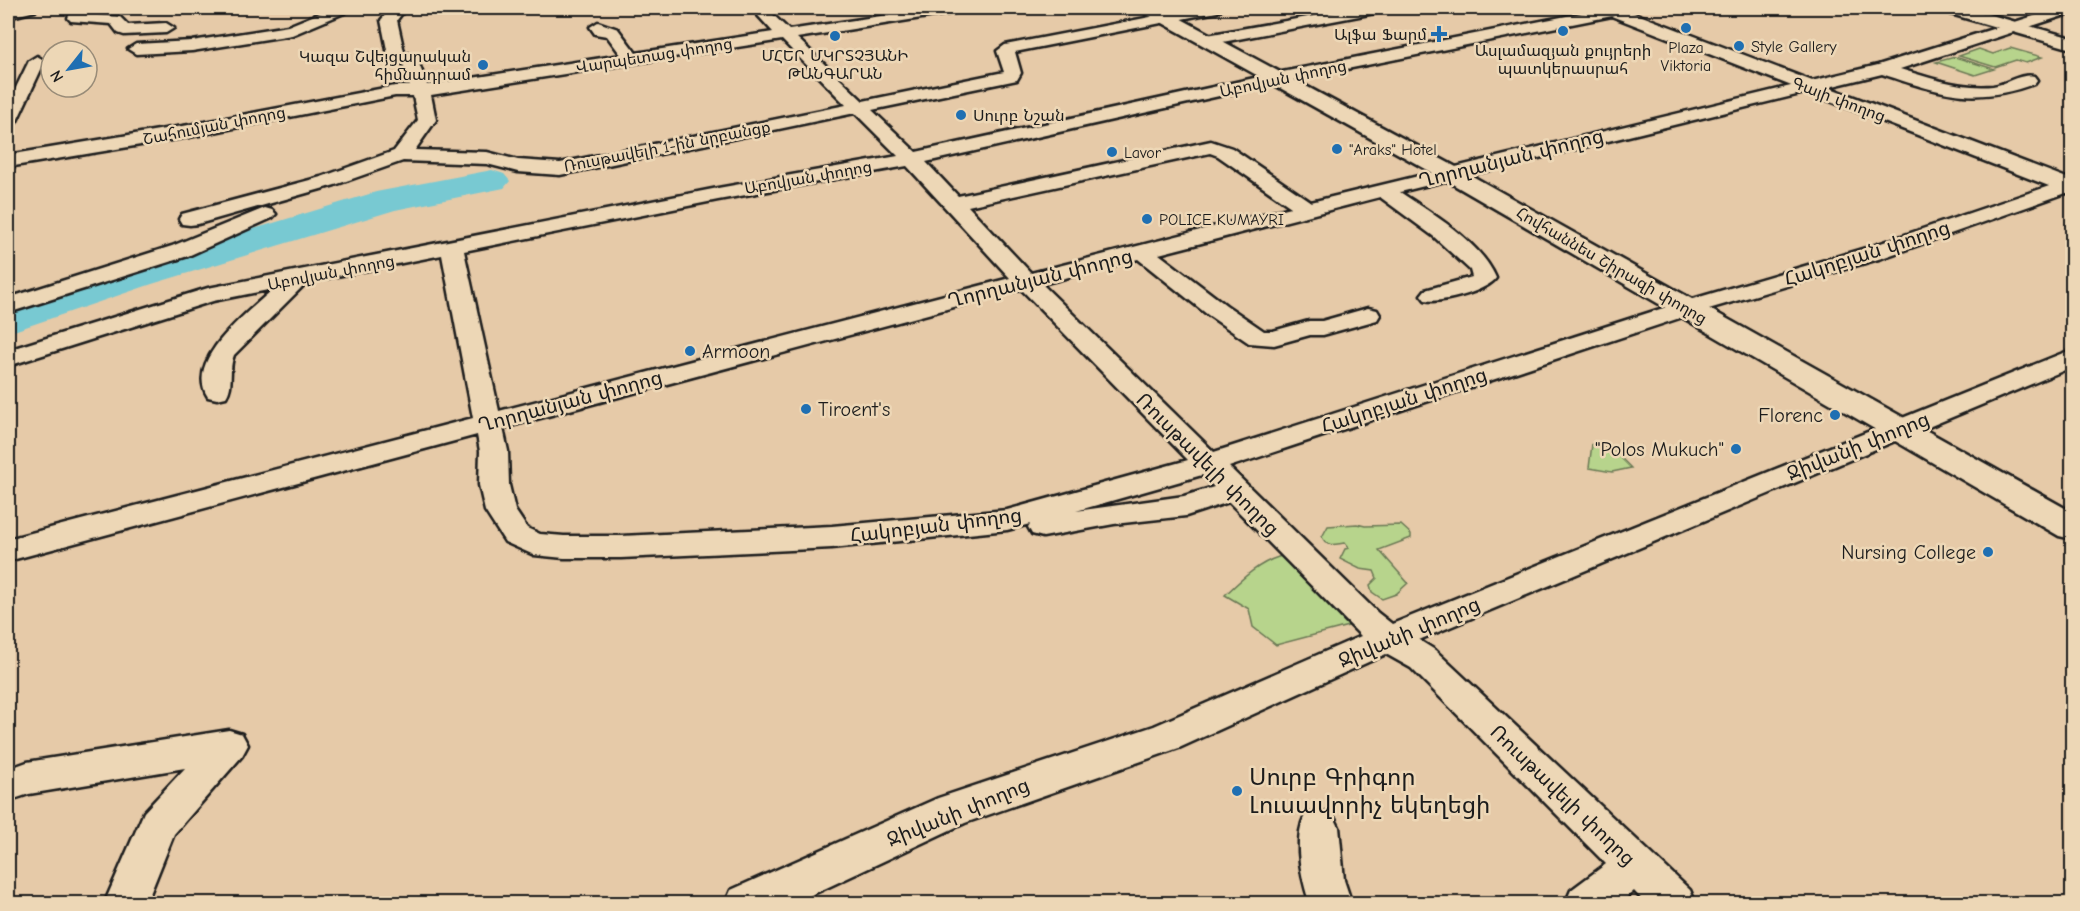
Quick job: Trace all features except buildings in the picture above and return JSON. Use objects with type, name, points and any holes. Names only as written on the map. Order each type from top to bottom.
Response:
[{"type":"street","points":[[8,14],[30,8]]},
{"type":"street","points":[[79,8],[76,18],[115,20],[124,30],[172,28],[172,34],[160,47]]},
{"type":"street","points":[[136,49],[192,46],[292,30],[344,8]]},
{"type":"street","points":[[190,219],[328,181],[401,155],[427,120],[421,91],[410,60],[396,56],[389,20],[399,8]]},
{"type":"street","name":"Ռուսթավելի փողոց","points":[[758,8],[912,159],[1026,281],[1366,622],[1388,639],[1423,659],[1675,903]]},
{"type":"street","name":"Վարպետաց փողոց","points":[[421,91],[959,8]]},
{"type":"street","points":[[1157,12],[1217,8]]},
{"type":"street","points":[[1207,40],[1380,8]]},
{"type":"street","points":[[1950,8],[2073,44]]},
{"type":"street","name":"Ղորղանյան փողոց","points":[[8,550],[1026,281],[1450,173],[1883,69],[2073,8]]},
{"type":"street","name":"Աբովյան փողոց","points":[[8,358],[208,295],[718,194],[912,159],[1277,78],[1610,9]]},
{"type":"street","name":"Գայի փողոց","points":[[1610,9],[2071,186]]},
{"type":"street","name":"Հովհաննես Շիրազի փողոց","points":[[1157,12],[1450,173],[2073,527]]},
{"type":"street","name":"Ռուսթավելի 1-ին նրբանցք","points":[[401,155],[487,158],[518,166],[560,169],[1011,76],[1013,73],[1005,51],[1011,48],[1055,42],[1157,12]]},
{"type":"street","points":[[598,27],[601,31],[612,32],[632,58]]},
{"type":"street","points":[[8,121],[37,60],[18,63]]},
{"type":"street","points":[[1883,69],[1952,89],[1971,91],[1995,91],[2028,80]]},
{"type":"street","name":"Շահումյան փողոց","points":[[8,161],[384,93],[421,91]]},
{"type":"street","points":[[953,203],[1211,147],[1225,152],[1309,210]]},
{"type":"street","points":[[8,306],[180,251],[302,197],[328,181]]},
{"type":"street","name":"Հակոբյան փողոց","points":[[452,248],[494,451],[494,484],[500,511],[516,535],[534,544],[564,547],[720,542],[832,537],[1007,520],[1207,464],[1687,308],[1874,253],[2071,186]]},
{"type":"street","points":[[1383,190],[1450,239],[1474,259],[1484,272],[1484,278],[1480,282],[1433,295]]},
{"type":"street","points":[[1143,252],[1217,310],[1258,338],[1274,338],[1309,328],[1323,328],[1368,315]]},
{"type":"street","points":[[217,392],[216,367],[223,352],[298,278]]},
{"type":"street","name":"Ջիվանի փողոց","points":[[746,903],[952,810],[1166,737],[1388,639],[2073,358]]},
{"type":"street","points":[[1021,531],[1114,514],[1186,506],[1235,490]]},
{"type":"street","points":[[8,785],[27,778],[229,745],[158,824],[125,903]]},
{"type":"street","points":[[1319,827],[1323,880],[1331,903]]},
{"type":"street","points":[[1586,903],[1636,864]]},
{"type":"green space","points":[[2010,48],[2042,57],[2026,63],[2016,60],[1995,67],[1959,56],[1979,49],[1993,54]]},
{"type":"green space","points":[[1955,57],[1994,69],[1975,75],[1936,62]]},
{"type":"green space","points":[[1592,444],[1614,451],[1631,468],[1612,472],[1589,468]]},
{"type":"green space","points":[[1357,524],[1365,526],[1401,525],[1411,534],[1411,538],[1379,550],[1408,583],[1396,594],[1382,599],[1372,592],[1370,585],[1377,578],[1374,571],[1360,569],[1340,559],[1345,549],[1349,548],[1345,543],[1329,544],[1322,537],[1328,526]]},
{"type":"green space","points":[[1281,556],[1348,626],[1276,645],[1253,627],[1249,609],[1225,595],[1258,567]]},
{"type":"waterway","points":[[8,320],[138,276],[389,200],[492,181]]},
{"type":"place","name":"Plaza Viktoria","points":[[1686,28]]},
{"type":"place","name":"Ասլամազյան քույրերի պատկերասրահ","points":[[1563,31]]},
{"type":"place","name":"Ալֆա Ֆարմ","points":[[1439,34]]},
{"type":"place","name":"ՄՀԵՐ ՄԿՐՏՉՅԱՆԻ ԹԱՆԳԱՐԱՆ","points":[[835,36]]},
{"type":"place","name":"Style Gallery","points":[[1739,46]]},
{"type":"place","name":"Կազա Շվեյցարական հիմնադրամ","points":[[483,65]]},
{"type":"place","name":"Սուրբ Նշան","points":[[961,115]]},
{"type":"place","name":"\"Araks\" Hotel","points":[[1337,149]]},
{"type":"place","name":"Lavor","points":[[1112,152]]},
{"type":"place","name":"POLICE KUMAYRI","points":[[1147,219]]},
{"type":"place","name":"Armoon","points":[[690,351]]},
{"type":"place","name":"Tiroent's","points":[[806,409]]},
{"type":"place","name":"Florenc","points":[[1835,415]]},
{"type":"place","name":"\"Polos Mukuch\"","points":[[1736,449]]},
{"type":"place","name":"Nursing College","points":[[1988,552]]},
{"type":"place","name":"Սուրբ Գրիգոր Լուսավորիչ եկեղեցի","points":[[1237,791]]}]
